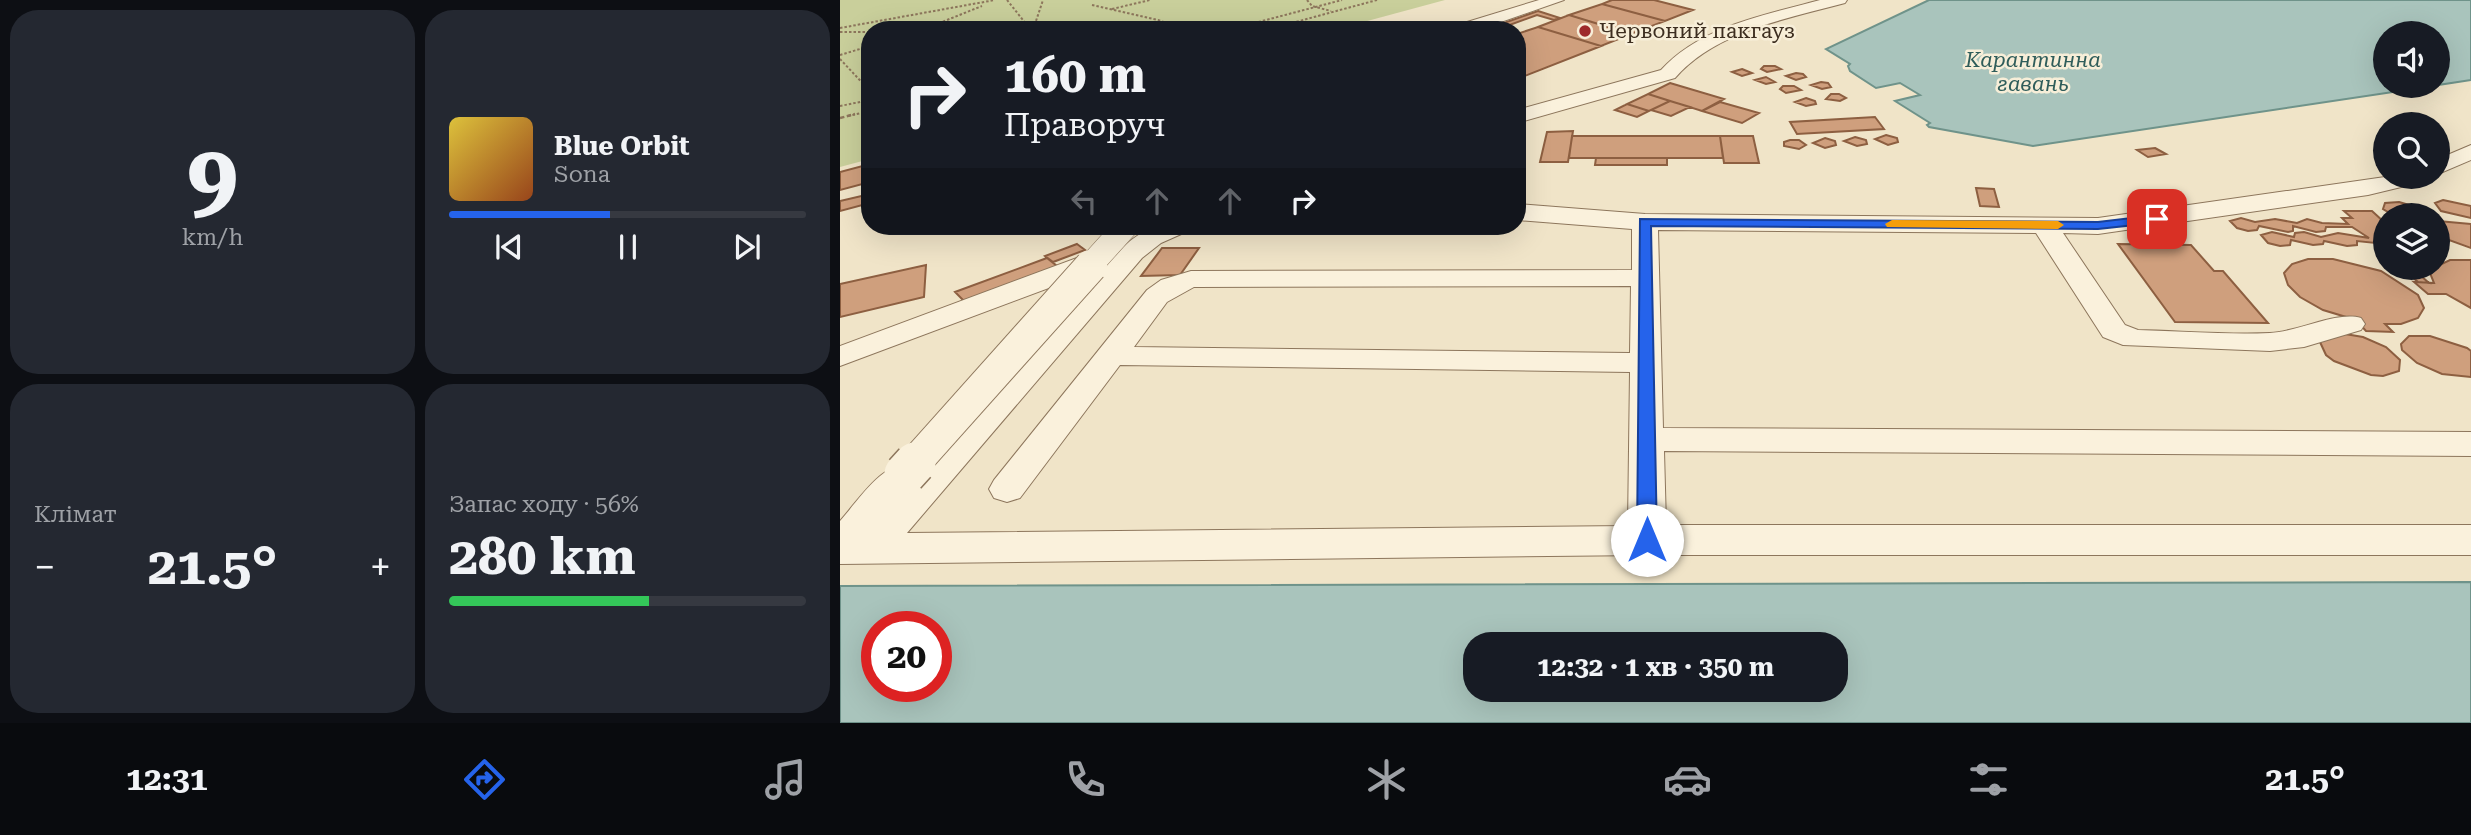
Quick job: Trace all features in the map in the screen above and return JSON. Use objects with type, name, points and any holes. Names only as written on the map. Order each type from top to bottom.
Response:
[{"type":"street","points":[[1489,21],[1556,0]]},
{"type":"street","points":[[1526,114],[1668,74],[1683,57],[1702,44],[1768,19],[1839,0]]},
{"type":"street","points":[[2450,162],[2471,152]]},
{"type":"street","points":[[1526,213],[1645,222],[2044,225],[2133,222],[2373,187]]},
{"type":"street","points":[[1645,222],[1648,363],[1647,540]]},
{"type":"street","points":[[2044,225],[2114,331],[2134,339],[2270,342],[2304,338],[2350,324]]},
{"type":"street","points":[[840,357],[1133,235]]},
{"type":"street","points":[[840,548],[905,474],[1134,235]]},
{"type":"street","points":[[840,548],[893,524],[1134,235]]},
{"type":"street","points":[[1007,489],[1157,296],[1171,286],[1191,279],[1647,278]]},
{"type":"street","points":[[1111,356],[1648,363]]},
{"type":"street","points":[[1647,439],[2471,444]]},
{"type":"street","points":[[840,548],[1647,540],[2471,540]]},
{"type":"path","points":[[944,21],[995,0]]},
{"type":"path","points":[[1007,0],[1023,21]]},
{"type":"path","points":[[1036,21],[1043,0]]},
{"type":"path","points":[[1110,10],[1150,0]]},
{"type":"path","points":[[1307,0],[1316,7],[1333,12]]},
{"type":"path","points":[[1261,21],[1342,0]]},
{"type":"path","points":[[1300,21],[1377,0]]},
{"type":"path","points":[[888,21],[989,2]]},
{"type":"path","points":[[1086,5],[1161,21]]},
{"type":"path","points":[[840,30],[861,26]]},
{"type":"path","points":[[840,30],[861,32]]},
{"type":"path","points":[[861,48],[840,57],[861,81]]},
{"type":"path","points":[[840,106],[861,102]]},
{"type":"path","points":[[840,118],[861,114]]},
{"type":"green space","points":[[840,0],[1445,0],[1367,21],[861,21],[861,161],[840,167]]},
{"type":"water","name":"Карантинна гавань","points":[[1929,0],[2471,0],[2471,80],[2450,83],[2450,21],[2373,21],[2373,95],[2033,146],[1929,127],[1927,125],[1930,123],[1895,101],[1920,95],[1900,83],[1876,88],[1850,71],[1850,64],[1826,49]]},
{"type":"water","points":[[2471,582],[2471,723],[840,723],[840,586]]},
{"type":"building","name":"Червоний пакгауз","points":[[1612,0],[1654,0],[1693,10],[1665,21],[1602,4]]},
{"type":"building","points":[[1602,4],[1665,21],[1631,34],[1569,15]]},
{"type":"building","points":[[1538,11],[1560,18],[1554,20],[1537,15],[1520,21],[1510,21]]},
{"type":"building","name":"Червоний пакгауз","points":[[1569,15],[1631,34],[1601,46],[1538,27]]},
{"type":"building","points":[[1538,27],[1601,46],[1526,75],[1526,31]]},
{"type":"building","points":[[1764,66],[1781,69],[1767,72],[1761,69]]},
{"type":"building","points":[[1742,69],[1752,73],[1742,76],[1732,72]]},
{"type":"building","points":[[1796,73],[1806,77],[1796,80],[1786,76]]},
{"type":"building","points":[[1766,77],[1775,82],[1766,84],[1755,80]]},
{"type":"building","points":[[1670,83],[1724,99],[1702,111],[1648,94]]},
{"type":"building","points":[[1828,83],[1831,87],[1822,89],[1811,85]]},
{"type":"building","points":[[1783,86],[1794,86],[1801,90],[1786,93],[1780,89]]},
{"type":"building","points":[[1648,94],[1670,101],[1649,111],[1627,104]]},
{"type":"building","points":[[1831,94],[1846,98],[1840,101],[1826,99]]},
{"type":"building","points":[[1806,98],[1816,104],[1806,106],[1795,102]]},
{"type":"building","points":[[1670,101],[1690,107],[1671,116],[1651,110]]},
{"type":"building","points":[[1720,102],[1759,113],[1742,123],[1702,111]]},
{"type":"building","points":[[1627,104],[1649,111],[1637,117],[1615,110]]},
{"type":"building","points":[[1875,117],[1884,129],[1797,134],[1790,122]]},
{"type":"building","points":[[1573,131],[1568,162],[1540,162],[1547,132]]},
{"type":"building","points":[[1886,135],[1897,138],[1898,142],[1888,145],[1875,139]]},
{"type":"building","points":[[1572,136],[1720,136],[1723,158],[1569,158]]},
{"type":"building","points":[[1720,136],[1753,136],[1759,163],[1724,163]]},
{"type":"building","points":[[1855,137],[1866,140],[1867,144],[1857,146],[1844,141]]},
{"type":"building","points":[[1825,138],[1835,141],[1836,145],[1825,148],[1813,143]]},
{"type":"building","points":[[1799,140],[1806,145],[1799,149],[1784,146],[1784,142]]},
{"type":"building","points":[[2155,148],[2166,154],[2148,157],[2137,150]]},
{"type":"building","points":[[1596,158],[1667,158],[1667,165],[1595,165]]},
{"type":"building","points":[[861,166],[861,184],[840,190],[840,172]]},
{"type":"building","points":[[1976,188],[1994,189],[1999,207],[1980,206]]},
{"type":"building","points":[[861,196],[861,205],[840,211],[840,201]]},
{"type":"building","points":[[2443,200],[2471,206],[2471,218],[2450,213],[2450,203],[2435,203]]},
{"type":"building","points":[[2344,211],[2373,212],[2373,243],[2357,241],[2357,245],[2347,246],[2324,241],[2323,244],[2313,245],[2291,240],[2290,245],[2280,246],[2268,243],[2261,235],[2272,232],[2294,237],[2295,233],[2304,232],[2321,237],[2338,233],[2369,238],[2352,227],[2326,227],[2325,231],[2316,232],[2293,226],[2293,231],[2288,232],[2259,226],[2257,230],[2248,231],[2237,228],[2230,221],[2241,218],[2255,222],[2275,219],[2297,223],[2307,219],[2322,223],[2348,224],[2342,218],[2352,218]]},
{"type":"building","points":[[2450,222],[2471,224],[2471,248],[2450,240]]},
{"type":"building","points":[[1077,244],[1085,250],[1053,262],[1045,256]]},
{"type":"building","points":[[2118,244],[2191,245],[2214,271],[2223,271],[2268,323],[2175,322]]},
{"type":"building","points":[[1162,248],[1199,248],[1180,275],[1141,276]]},
{"type":"building","points":[[1047,258],[1057,266],[964,301],[955,292]]},
{"type":"building","points":[[2308,259],[2333,259],[2373,269],[2373,280],[2395,280],[2418,295],[2424,308],[2418,318],[2401,324],[2385,324],[2393,332],[2366,331],[2356,320],[2323,310],[2300,297],[2288,285],[2284,273],[2292,264]]},
{"type":"building","points":[[2450,260],[2471,260],[2471,308],[2446,294],[2428,294],[2414,282],[2434,283],[2433,280],[2450,280]]},
{"type":"building","points":[[926,265],[924,297],[840,317],[840,284]]},
{"type":"building","points":[[2339,333],[2363,337],[2386,347],[2400,360],[2399,371],[2383,376],[2371,375],[2334,361],[2326,355],[2320,342],[2323,338]]},
{"type":"building","points":[[2409,336],[2430,336],[2467,348],[2471,351],[2471,377],[2442,374],[2417,363],[2402,350],[2401,344]]},
{"type":"slow traffic","points":[[1892,224],[2058,225]]},
{"type":"place","name":"Червоний пакгауз","points":[[1585,31]]},
{"type":"route","points":[[1647,540],[1648,363],[1645,222],[2098,226],[2157,219]]}]
